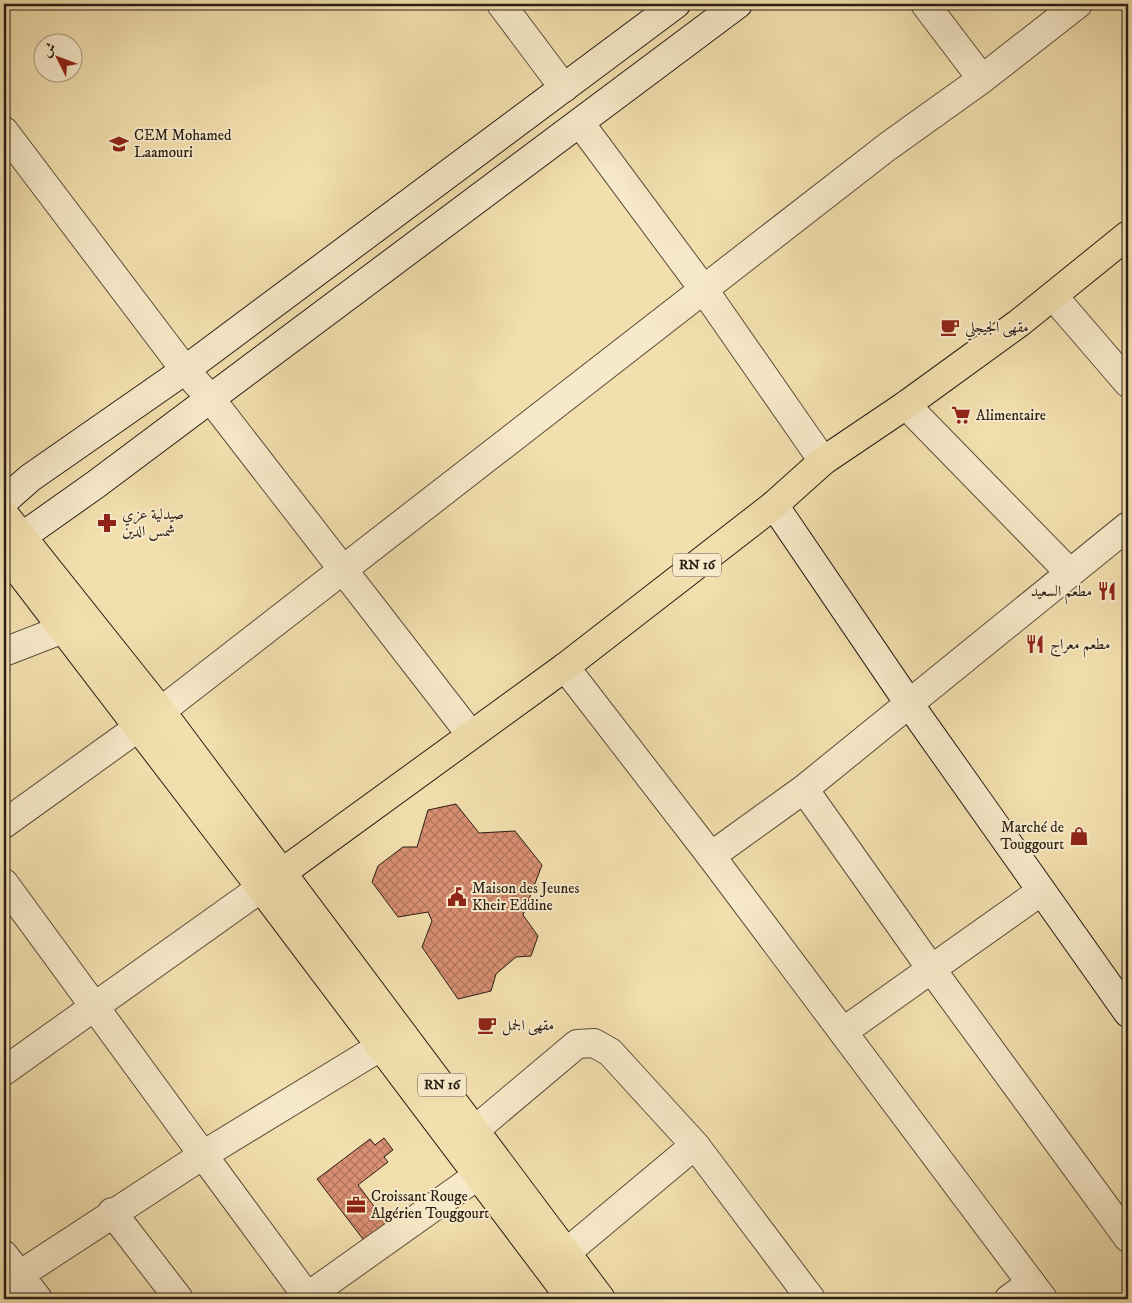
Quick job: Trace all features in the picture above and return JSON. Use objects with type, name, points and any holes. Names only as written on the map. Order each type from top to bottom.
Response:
[{"type":"main road","name":"RN 16","points":[[271,881],[565,667],[774,505],[823,461],[906,405],[1054,297],[1128,235]]},
{"type":"main road","points":[[4,514],[9,547],[76,624],[161,711],[271,881]]},
{"type":"main road","points":[[76,624],[136,727],[271,881]]},
{"type":"main road","name":"RN 16","points":[[271,881],[380,1047],[466,1137],[477,1176],[557,1259],[601,1299]]},
{"type":"main road","name":"RN 16","points":[[271,881],[557,1259],[571,1299]]},
{"type":"street","points":[[501,4],[564,88]]},
{"type":"street","points":[[4,501],[30,478],[185,370],[676,4]]},
{"type":"street","points":[[9,547],[738,4]]},
{"type":"street","points":[[925,4],[982,79]]},
{"type":"street","points":[[4,824],[136,727],[161,711],[344,571],[887,147],[982,79],[1078,4]]},
{"type":"street","points":[[580,123],[704,290],[823,461]]},
{"type":"street","points":[[4,131],[185,370],[210,398],[471,735]]},
{"type":"street","points":[[1054,297],[1128,384]]},
{"type":"street","points":[[906,405],[1069,572]]},
{"type":"street","points":[[774,505],[1040,892],[1128,1013]]},
{"type":"street","points":[[711,856],[804,789],[910,705],[1069,572],[1128,526]]},
{"type":"street","points":[[4,652],[76,624]]},
{"type":"street","points":[[565,667],[844,1031],[1037,1291],[1008,1299]]},
{"type":"street","points":[[804,789],[932,970],[1128,1238]]},
{"type":"street","points":[[4,1071],[271,881]]},
{"type":"street","points":[[4,883],[307,1298],[477,1176]]},
{"type":"street","points":[[844,1031],[1040,892]]},
{"type":"street","points":[[466,1137],[577,1044],[594,1043],[610,1052],[695,1145],[811,1299]]},
{"type":"street","points":[[38,1299],[9,1271],[112,1212],[380,1047]]},
{"type":"street","points":[[557,1259],[695,1145]]},
{"type":"street","points":[[112,1212],[179,1299]]},
{"type":"building","name":"Maison des Jeunes Kheir Eddine","points":[[456,804],[479,833],[515,831],[542,865],[523,915],[538,936],[531,956],[516,957],[496,974],[491,991],[458,999],[422,947],[432,921],[428,912],[398,917],[372,882],[378,866],[403,847],[417,847],[428,810]]},
{"type":"building","name":"Croissant Rouge Algérien Touggourt","points":[[384,1138],[393,1150],[384,1157],[388,1162],[358,1185],[389,1226],[366,1243],[317,1179],[370,1139],[375,1145]]},
{"type":"place","name":"CEM Mohamed Laamouri","points":[[119,144]]},
{"type":"place","name":"مقهى الجيجلي","points":[[950,327]]},
{"type":"place","name":"Alimentaire","points":[[961,415]]},
{"type":"place","name":"صيدلية عزي شمس الدين","points":[[107,523]]},
{"type":"place","name":"مطعم السعيد","points":[[1107,591]]},
{"type":"place","name":"مطعم معراج","points":[[1035,644]]},
{"type":"place","name":"Marché de Touggourt","points":[[1079,836]]},
{"type":"place","name":"Maison des Jeunes Kheir Eddine","points":[[457,897]]},
{"type":"place","name":"مقهى الجمل","points":[[487,1025]]},
{"type":"place","name":"Croissant Rouge Algérien Touggourt","points":[[356,1205]]}]
